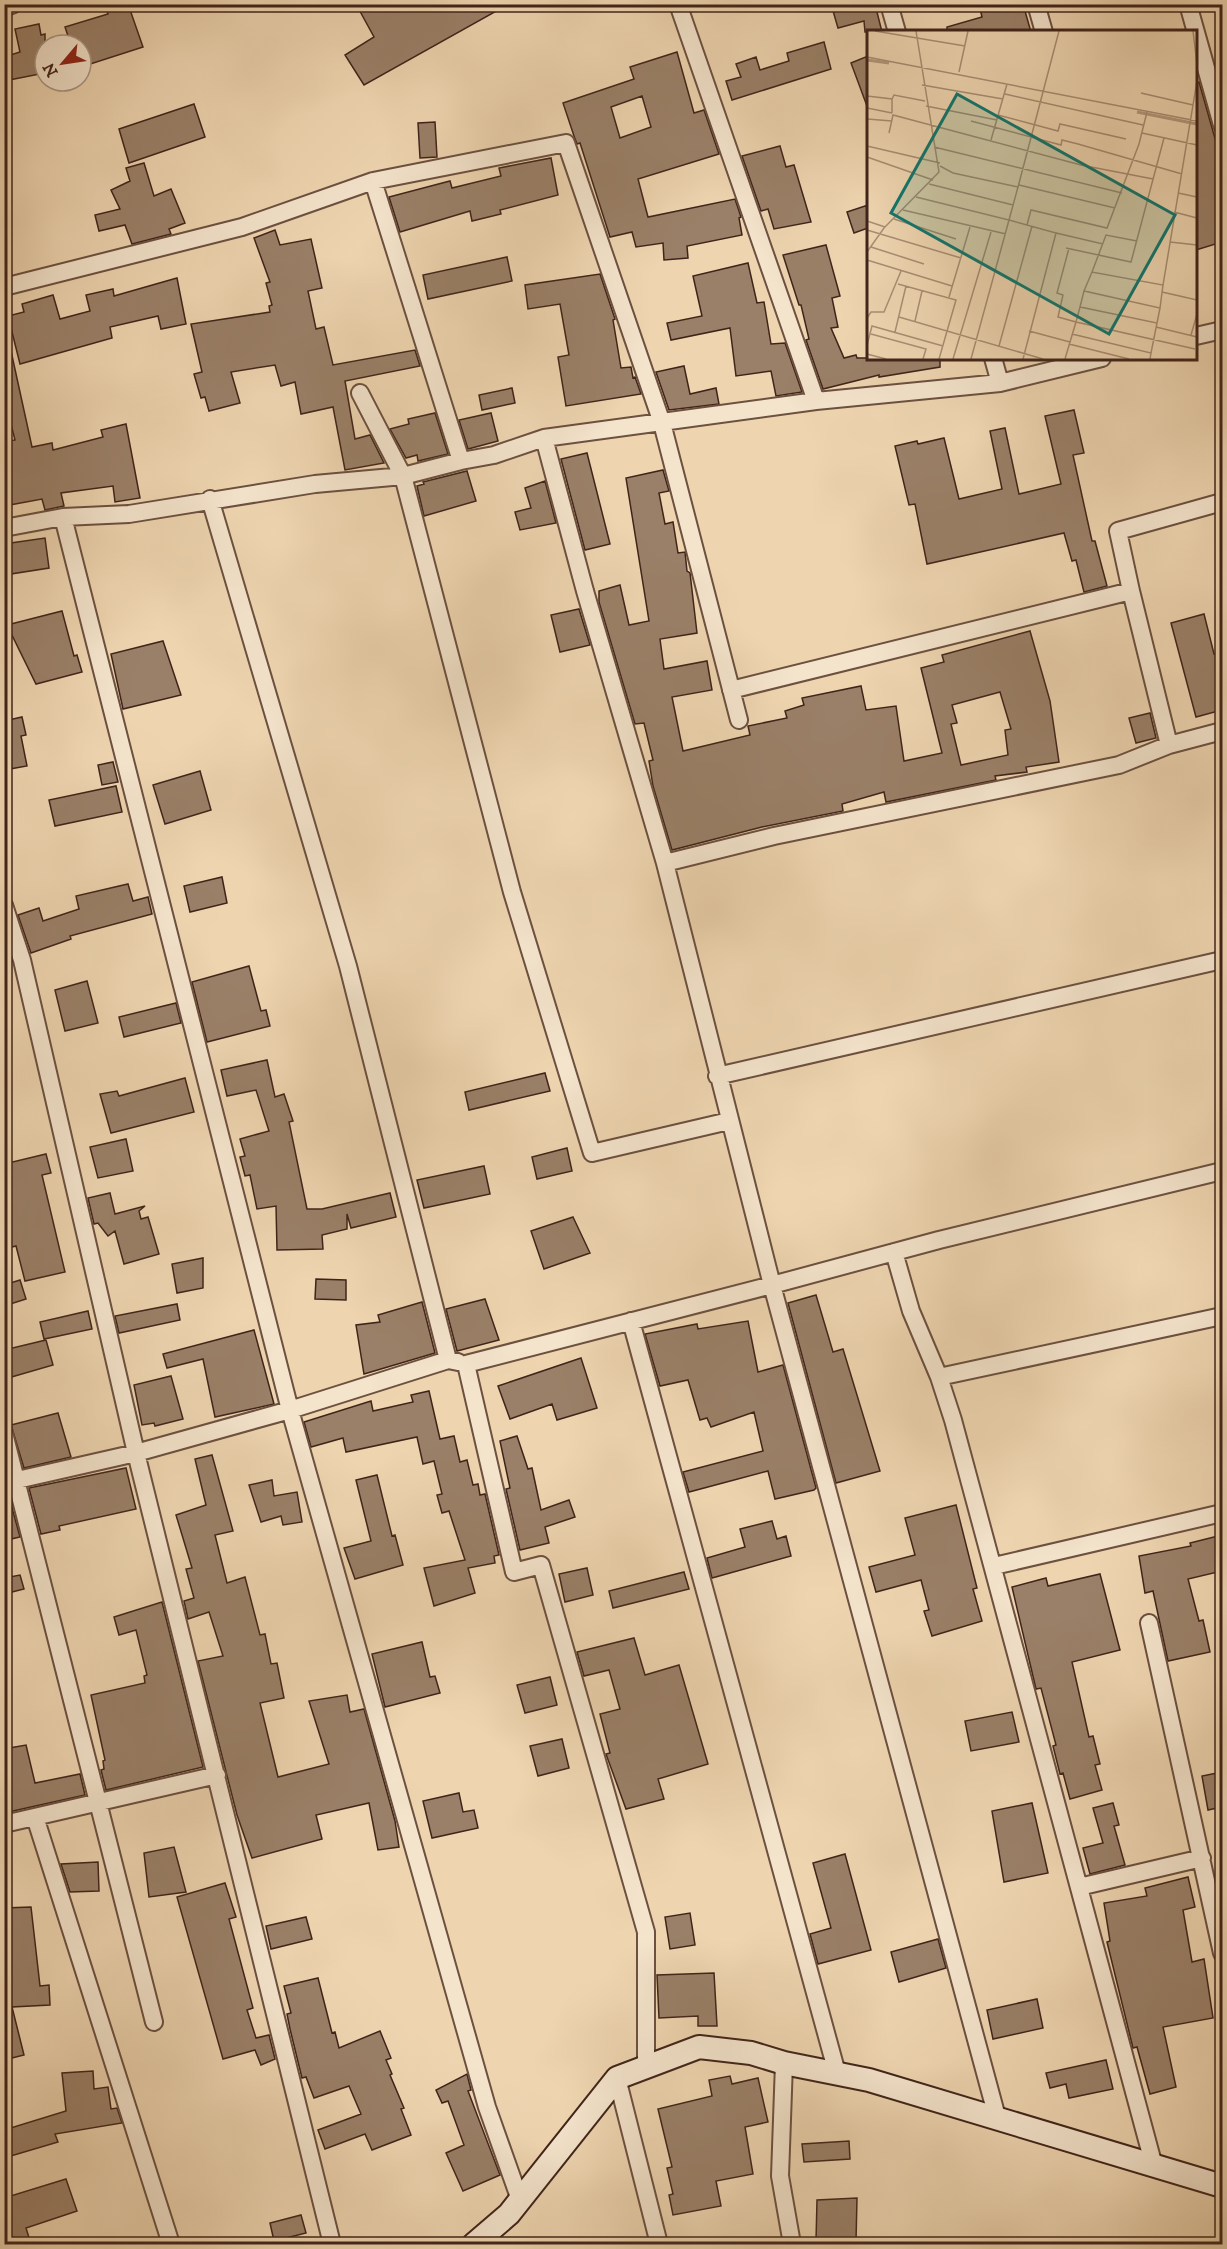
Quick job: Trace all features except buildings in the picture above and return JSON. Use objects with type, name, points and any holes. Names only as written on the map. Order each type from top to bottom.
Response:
[{"type":"main road","points":[[474,2244],[509,2214],[616,2078],[699,2047],[751,2052],[784,2063],[869,2080],[1222,2186]]},
{"type":"street","points":[[4,8],[14,4]]},
{"type":"street","points":[[678,4],[816,402]]},
{"type":"street","points":[[889,4],[896,30]]},
{"type":"street","points":[[1036,4],[1043,30]]},
{"type":"street","points":[[1188,4],[1195,30]]},
{"type":"street","points":[[1197,36],[1222,125]]},
{"type":"street","points":[[4,287],[242,227],[373,181],[566,143],[662,423],[738,720]]},
{"type":"street","points":[[373,181],[461,460]]},
{"type":"street","points":[[1197,336],[1222,330]]},
{"type":"street","points":[[994,360],[1000,383]]},
{"type":"street","points":[[4,528],[63,517],[129,514],[315,484],[403,476],[461,460],[494,455],[544,438],[816,402],[1000,383],[1094,360]]},
{"type":"street","points":[[360,393],[403,476],[512,892],[592,1153],[729,1121]]},
{"type":"street","points":[[544,438],[585,591],[665,863],[717,1077],[772,1285],[997,2117]]},
{"type":"street","points":[[210,500],[348,966],[448,1360]]},
{"type":"street","points":[[1169,745],[1118,531],[1222,502]]},
{"type":"street","points":[[63,517],[290,1410],[487,2107],[520,2200]]},
{"type":"street","points":[[731,690],[1131,591]]},
{"type":"street","points":[[665,863],[774,836],[1119,765],[1169,745],[1222,731]]},
{"type":"street","points":[[4,905],[22,960],[136,1453],[332,2244]]},
{"type":"street","points":[[717,1077],[1222,960]]},
{"type":"street","points":[[10,1481],[136,1453],[290,1410],[448,1360],[466,1364],[894,1251],[1222,1171]]},
{"type":"street","points":[[894,1251],[911,1311],[939,1377],[994,1566],[1154,2166]]},
{"type":"street","points":[[939,1377],[1222,1316]]},
{"type":"street","points":[[631,1321],[837,2073]]},
{"type":"street","points":[[466,1364],[514,1572],[542,1565],[646,1932],[646,2067]]},
{"type":"street","points":[[4,1433],[10,1481],[98,1803],[154,2022]]},
{"type":"street","points":[[994,1566],[1222,1513]]},
{"type":"street","points":[[1149,1623],[1222,1953]]},
{"type":"street","points":[[4,1824],[217,1775]]},
{"type":"street","points":[[35,1817],[171,2244]]},
{"type":"street","points":[[1079,1887],[1202,1858]]},
{"type":"street","points":[[784,2063],[780,2176],[792,2244]]},
{"type":"street","points":[[616,2078],[659,2244]]}]
